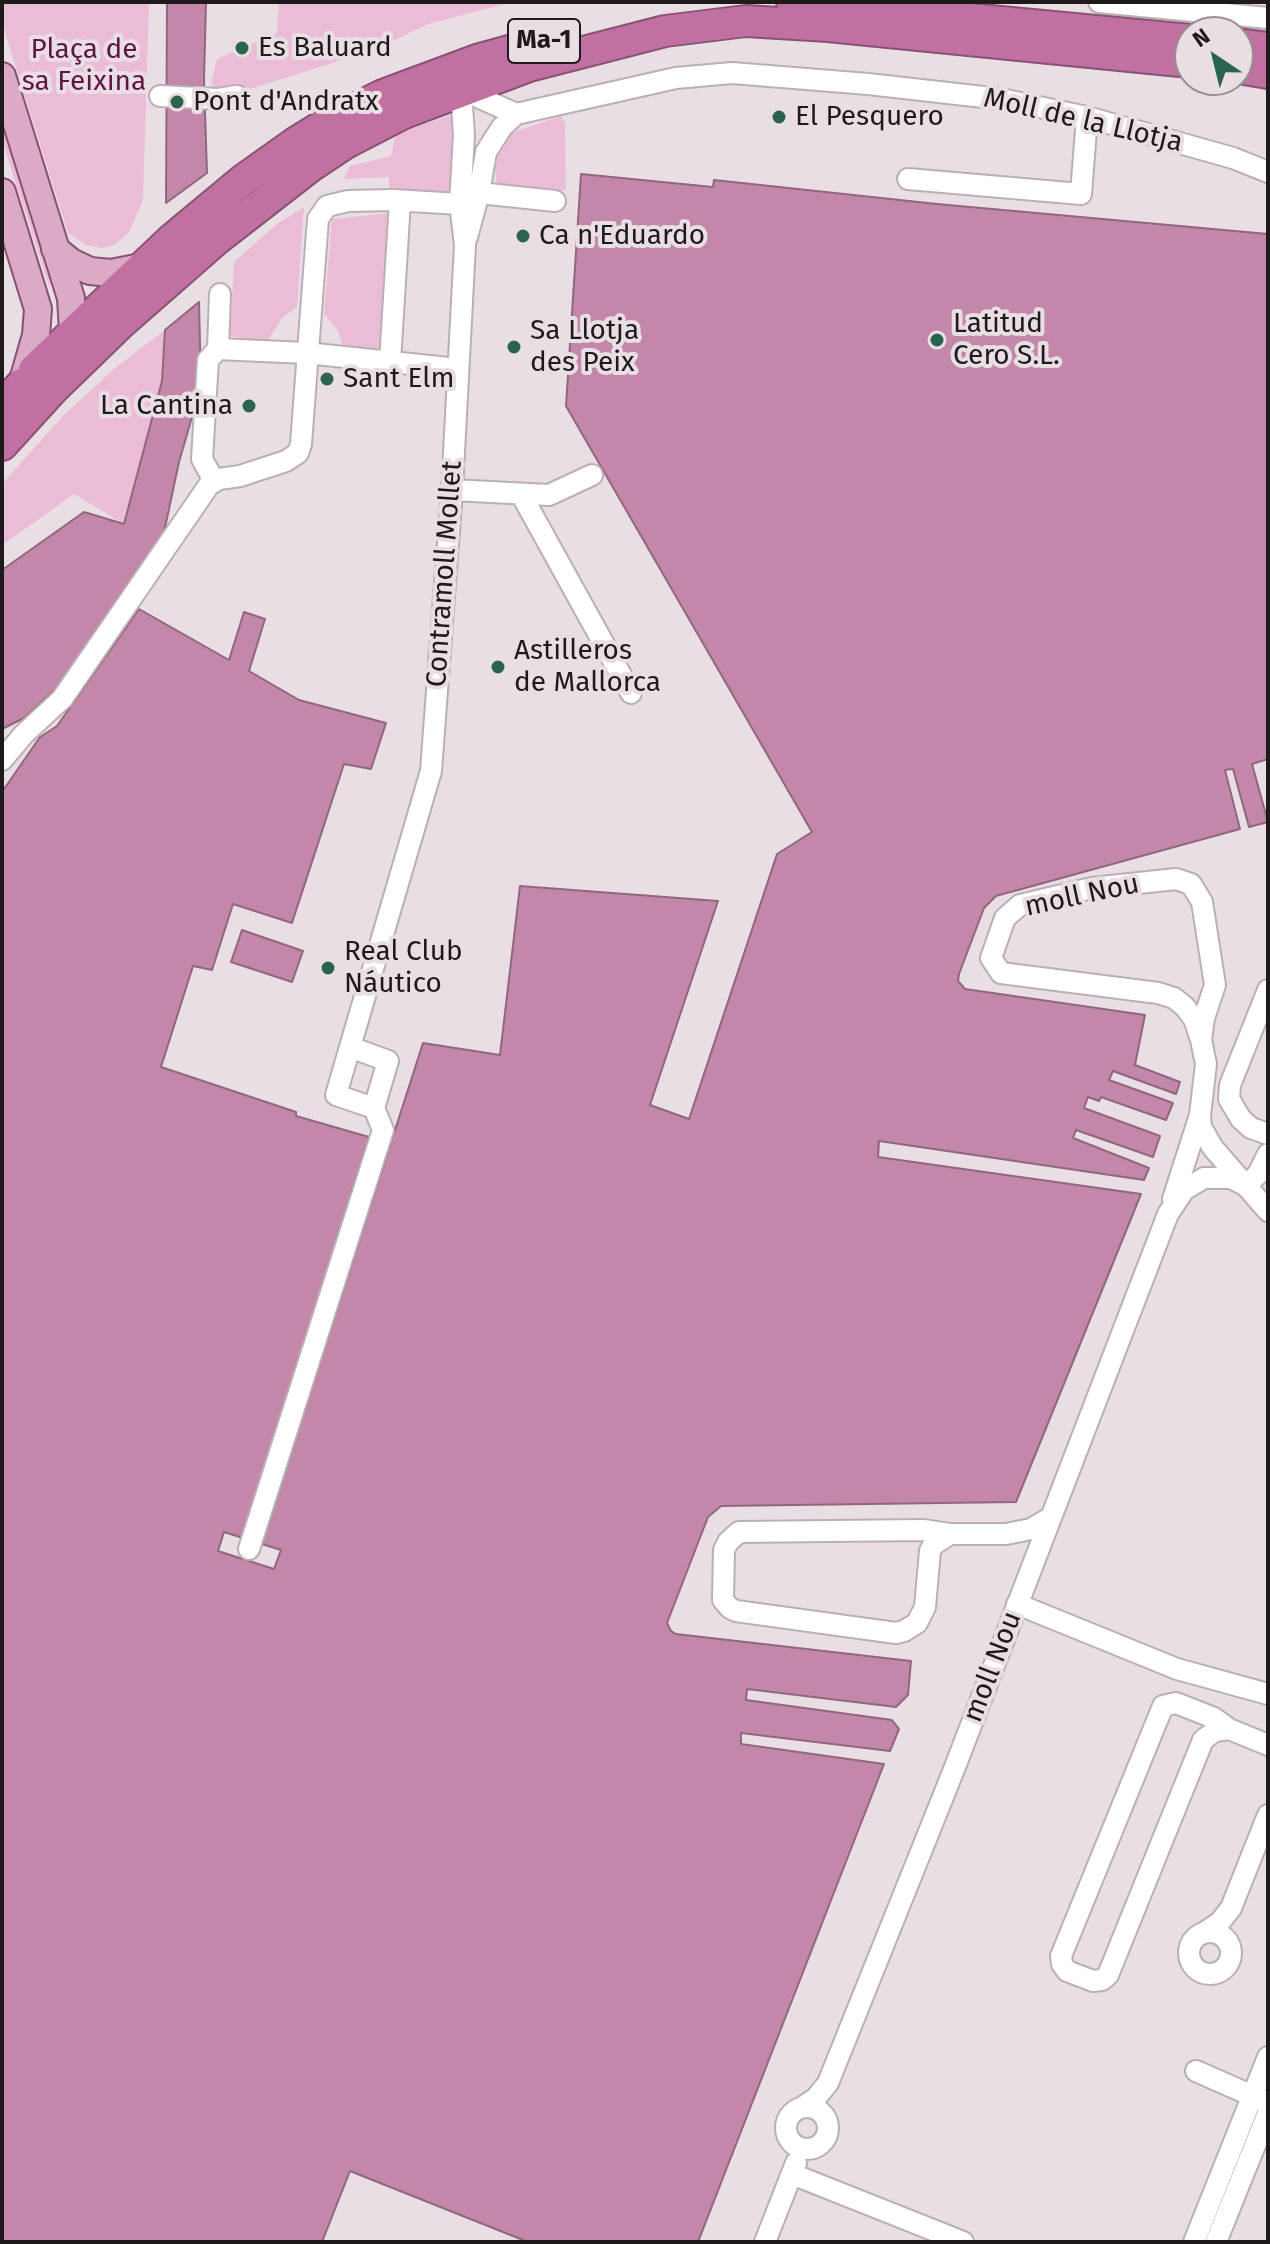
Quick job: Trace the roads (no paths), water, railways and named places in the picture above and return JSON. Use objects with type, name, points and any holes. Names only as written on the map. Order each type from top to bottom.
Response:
[{"type":"highway","name":"Ma-1","points":[[28,387],[120,324],[217,239],[328,154],[404,113],[450,82],[606,24],[730,2]]},
{"type":"highway","points":[[792,2],[952,9],[1174,38]]},
{"type":"highway","name":"Ma-1","points":[[2,445],[28,387],[73,332],[141,267],[230,191],[295,143],[365,103],[529,66],[645,35],[706,24],[746,21],[828,26],[1174,60]]},
{"type":"main road","points":[[2,76],[71,298],[73,332]]},
{"type":"main road","points":[[2,192],[38,309],[28,387]]},
{"type":"main road","points":[[55,249],[71,262],[90,271],[111,273],[141,267]]},
{"type":"main road","points":[[38,309],[57,325],[73,332],[86,333],[120,324]]},
{"type":"street","points":[[1099,2],[1268,18]]},
{"type":"street","name":"Moll de la Llotja","points":[[516,114],[676,78],[732,73],[1001,99],[1087,117],[1233,158],[1268,172]]},
{"type":"street","points":[[450,82],[516,114],[502,127],[486,152],[465,245]]},
{"type":"street","name":"Contramoll Mollet","points":[[374,1108],[336,1095],[431,771],[452,490],[465,245],[460,204],[464,135],[450,82]]},
{"type":"street","points":[[160,96],[227,97]]},
{"type":"street","points":[[908,179],[1081,194],[1087,117]]},
{"type":"street","points":[[479,193],[555,201]]},
{"type":"street","points":[[2,760],[24,734],[62,699],[205,490],[214,481],[286,461],[298,453],[318,219],[327,206],[400,201],[460,204]]},
{"type":"street","points":[[390,362],[400,201]]},
{"type":"street","points":[[214,481],[202,459],[208,360],[218,349],[220,294]]},
{"type":"street","points":[[218,349],[306,353],[458,369]]},
{"type":"street","points":[[452,490],[549,495],[592,475]]},
{"type":"street","points":[[521,494],[631,693]]},
{"type":"street","name":"moll Nou","points":[[801,2108],[816,2098],[828,2083],[953,1772],[1168,1214],[1200,1115],[1206,1064],[1194,1019],[1185,1007],[1167,995],[1001,973],[991,958],[1005,918],[1014,908],[1026,903],[1092,888],[1176,879],[1191,884],[1202,902],[1215,985],[1204,1018],[1201,1040]]},
{"type":"street","points":[[1268,990],[1230,1085],[1229,1099],[1241,1119],[1251,1128],[1268,1134]]},
{"type":"street","points":[[249,1549],[383,1130],[374,1108],[388,1061],[350,1047]]},
{"type":"street","points":[[1200,1115],[1206,1138],[1268,1211]]},
{"type":"street","points":[[1246,1186],[1258,1174],[1268,1154]]},
{"type":"street","name":"moll Nou","points":[[1168,1214],[1184,1190],[1204,1178],[1231,1178],[1246,1186]]},
{"type":"street","points":[[950,1534],[933,1545],[930,1551],[925,1607],[917,1623],[904,1631],[896,1633],[736,1611],[723,1600],[724,1550],[739,1532],[923,1530],[950,1534],[1006,1534],[1031,1529],[1050,1518]]},
{"type":"street","points":[[1006,1534],[1020,1540],[1034,1559]]},
{"type":"street","points":[[1017,1604],[1177,1669],[1268,1694]]},
{"type":"street","points":[[1229,1729],[1215,1731],[1203,1740],[1108,1975],[1102,1980],[1093,1981],[1067,1971],[1061,1956],[1160,1710],[1167,1704],[1176,1703],[1268,1745]]},
{"type":"street","points":[[1231,1908],[1220,1922],[1193,1941],[1189,1955],[1191,1962],[1201,1972],[1216,1974],[1230,1960],[1228,1937],[1231,1908],[1268,1815]]},
{"type":"street","points":[[1204,1933],[1217,1933],[1228,1941],[1230,1947]]},
{"type":"street","points":[[1194,2242],[1260,2099],[1268,2057]]},
{"type":"street","points":[[1196,2071],[1260,2099]]},
{"type":"street","points":[[827,2122],[820,2111],[801,2108],[790,2117],[786,2130],[792,2143],[802,2148],[813,2149],[824,2141],[828,2129],[827,2122],[825,2112],[828,2083]]},
{"type":"street","points":[[1216,2242],[1268,2113]]},
{"type":"street","points":[[765,2242],[802,2148]]},
{"type":"street","points":[[792,2174],[950,2240]]},
{"type":"place","name":"Es Baluard","points":[[242,48]]},
{"type":"place","name":"Pont d'Andratx","points":[[177,102]]},
{"type":"place","name":"El Pesquero","points":[[779,117]]},
{"type":"place","name":"Ca n'Eduardo","points":[[523,236]]},
{"type":"place","name":"Latitud Cero S.L.","points":[[937,340]]},
{"type":"place","name":"Sa Llotja des Peix","points":[[514,347]]},
{"type":"place","name":"Sant Elm","points":[[327,379]]},
{"type":"place","name":"La Cantina","points":[[249,406]]},
{"type":"place","name":"Astilleros de Mallorca","points":[[498,667]]},
{"type":"place","name":"Real Club Náutico","points":[[328,968]]},
{"type":"park label","name":"Plaça de sa Feixina","points":[[84,66]]}]
